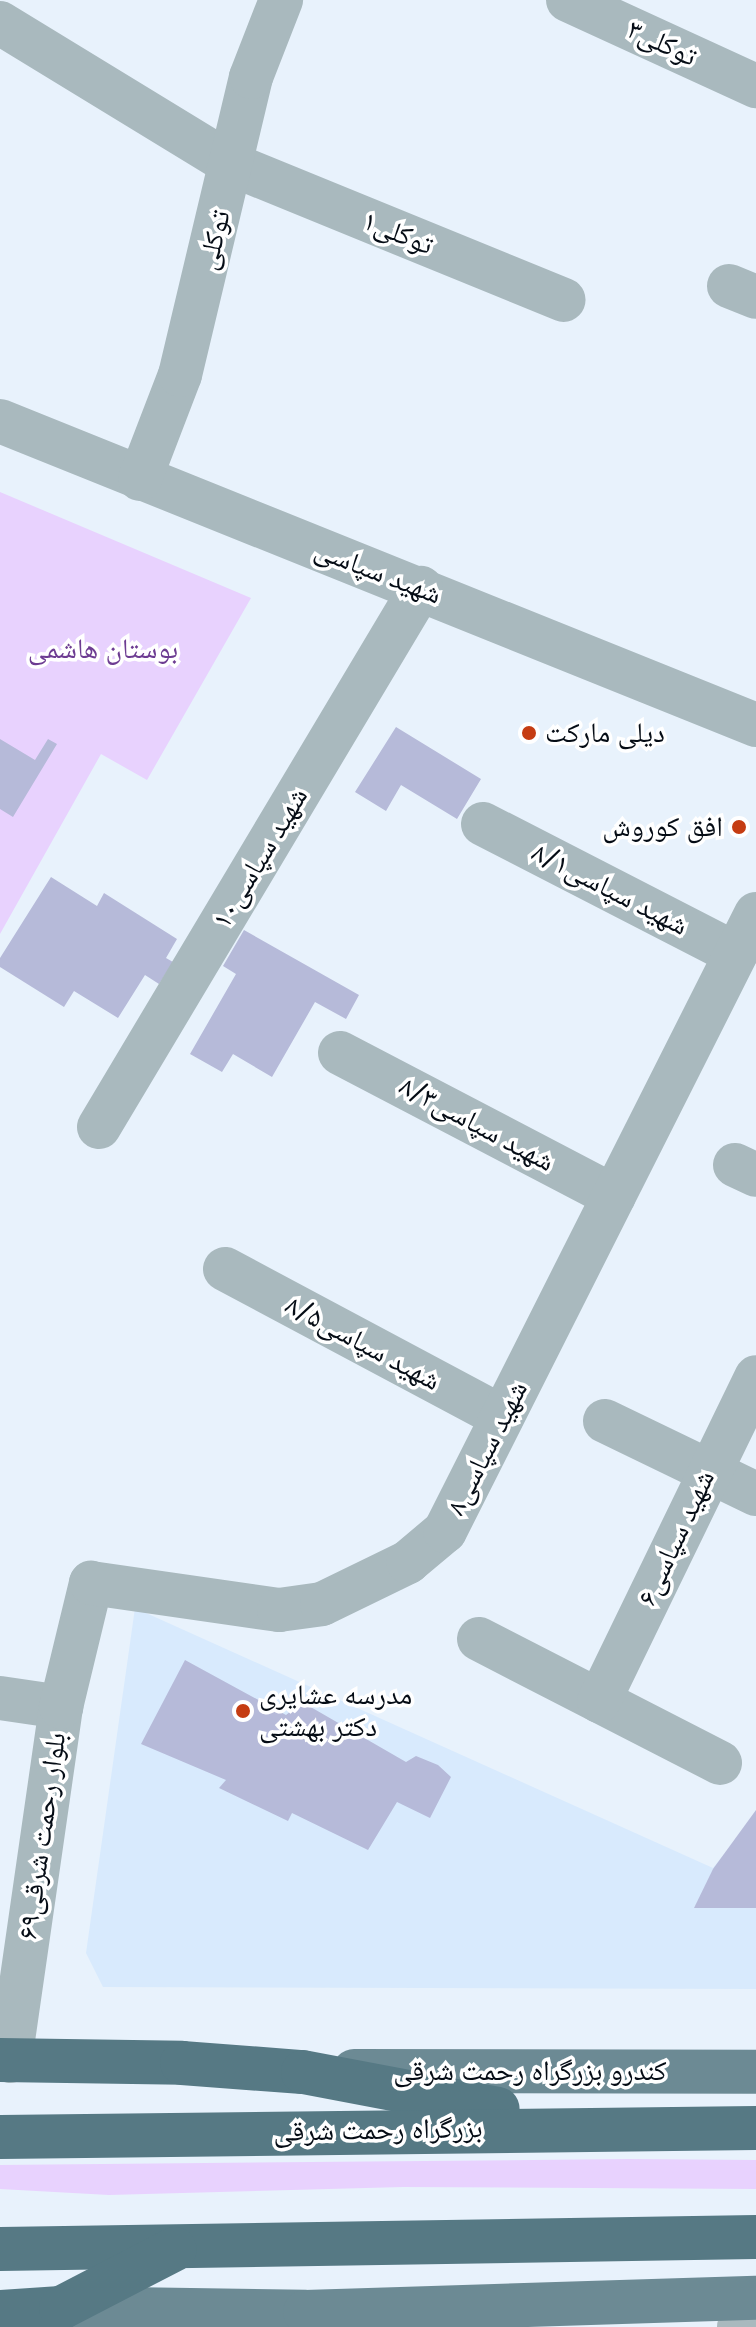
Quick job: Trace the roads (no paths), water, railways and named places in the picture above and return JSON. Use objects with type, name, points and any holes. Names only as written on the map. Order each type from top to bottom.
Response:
[{"type":"highway","points":[[5,2060],[182,2063],[303,2072],[587,2127]]},
{"type":"highway","name":"بزرگراه رحمت شرقی","points":[[0,2137],[587,2127],[756,2128]]},
{"type":"highway","points":[[0,2249],[756,2237]]},
{"type":"highway","points":[[0,2312],[61,2308],[182,2245]]},
{"type":"highway","points":[[0,2285],[61,2308]]},
{"type":"main road","name":"کندرو بزرگراه رحمت شرقی","points":[[303,2072],[756,2072]]},
{"type":"main road","points":[[61,2308],[490,2316],[756,2298]]},
{"type":"street","name":"توکلی","points":[[140,479],[180,375],[233,165],[251,77],[281,0]]},
{"type":"street","name":"توکلی۳","points":[[568,0],[756,86]]},
{"type":"street","name":"توکلی۱","points":[[0,23],[233,165],[564,300]]},
{"type":"street","name":"شهید سپاسی","points":[[0,421],[756,725]]},
{"type":"street","name":"شهید سپاسی۱۰","points":[[99,1127],[421,588]]},
{"type":"street","name":"شهید سپاسی۸/۱","points":[[483,824],[736,954]]},
{"type":"street","name":"شهید سپاسی۸","points":[[61,1707],[91,1583],[279,1610],[335,1599],[408,1562],[445,1531],[756,914]]},
{"type":"street","name":"شهید سپاسی۸/۳","points":[[340,1053],[614,1196]]},
{"type":"street","name":"شهید سپاسی۸/۵","points":[[225,1269],[502,1417]]},
{"type":"street","name":"شهید سپاسی۶","points":[[599,1701],[756,1377]]},
{"type":"street","points":[[605,1421],[756,1494]]},
{"type":"street","points":[[479,1639],[720,1763]]},
{"type":"street","points":[[0,1698],[61,1707]]},
{"type":"street","name":"بلوار رحمت شرقی۶۹","points":[[5,2060],[61,1707]]},
{"type":"street","points":[[739,2327],[756,2310]]},
{"type":"place","name":"دیلی مارکت","points":[[529,733]]},
{"type":"place","name":"افق کوروش","points":[[739,827]]},
{"type":"place","name":"مدرسه عشایری دکتر بهشتی","points":[[243,1711]]},
{"type":"park label","name":"بوستان هاشمی","points":[[103,649]]}]
